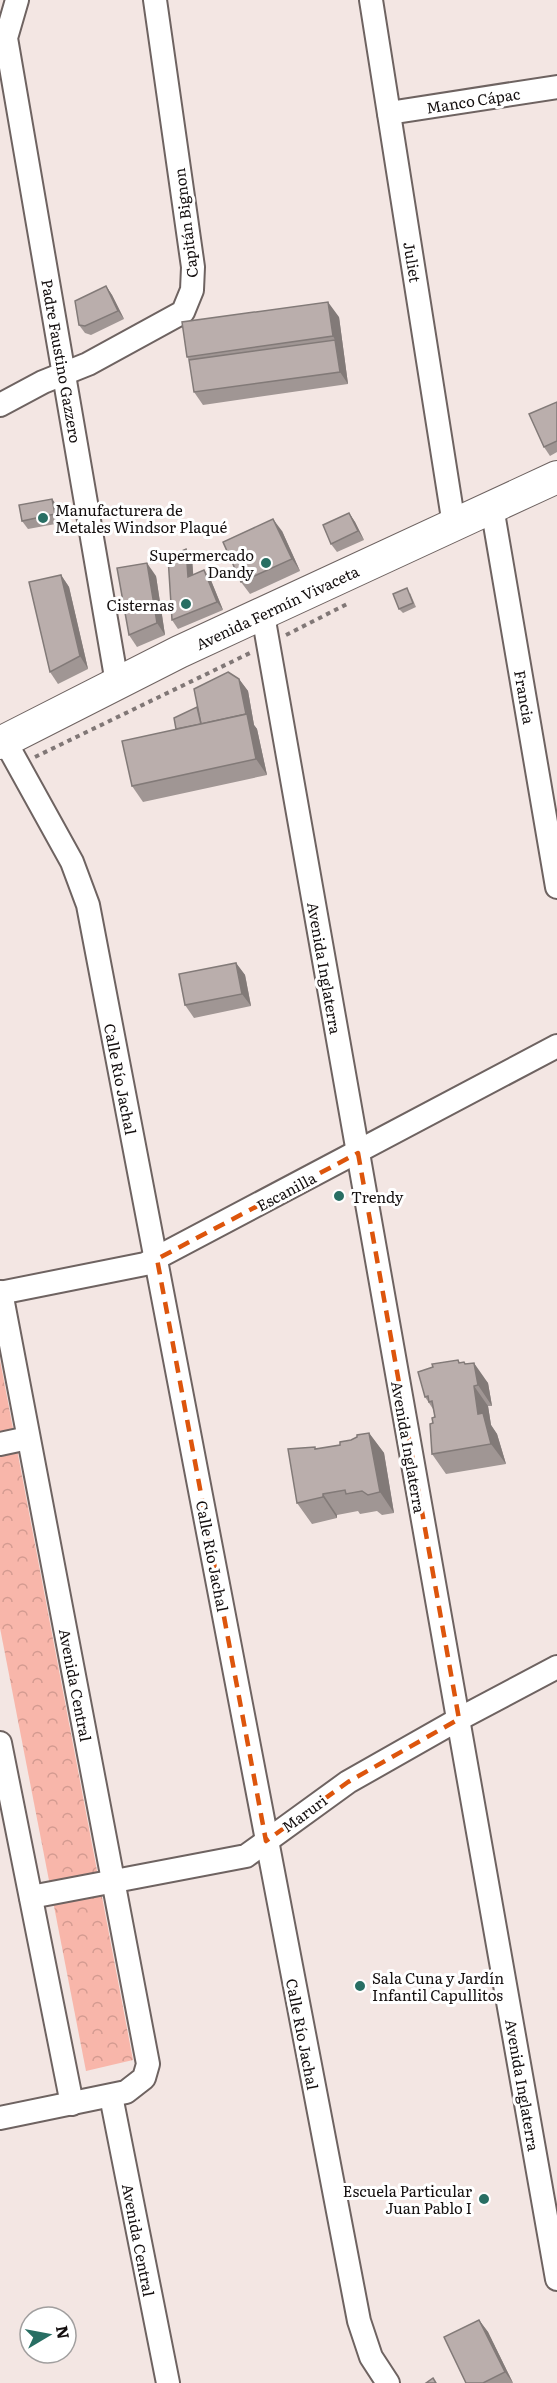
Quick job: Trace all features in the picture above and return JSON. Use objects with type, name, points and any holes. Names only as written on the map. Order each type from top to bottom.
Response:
[{"type":"main road","name":"Avenida Fermín Vivaceta","points":[[2,742],[117,683],[557,477]]},
{"type":"street","name":"Padre Faustino Gazzero","points":[[6,38],[18,0]]},
{"type":"street","name":"Capitán Bignon","points":[[0,405],[88,364],[183,312],[192,290],[193,267],[155,0]]},
{"type":"street","name":"Juliet","points":[[371,0],[454,525]]},
{"type":"street","name":"Padre Faustino Gazzero","points":[[0,3],[117,683]]},
{"type":"street","name":"Manco Cápac","points":[[389,113],[557,87]]},
{"type":"street","name":"Francia","points":[[492,507],[557,888]]},
{"type":"street","name":"Avenida Inglaterra","points":[[263,615],[557,2279]]},
{"type":"street","name":"Calle Río Jachal","points":[[2,742],[72,862],[84,889],[157,1259],[361,2332],[371,2357],[388,2383]]},
{"type":"street","name":"Escanilla","points":[[0,1292],[134,1267],[157,1259],[557,1046]]},
{"type":"street","name":"Avenida Central","points":[[0,1292],[147,2047],[148,2064],[144,2078],[126,2092],[111,2096],[168,2383]]},
{"type":"street","points":[[0,1444],[28,1438]]},
{"type":"street","name":"Maruri","points":[[31,1898],[240,1858],[348,1782],[557,1667]]},
{"type":"street","points":[[0,1743],[72,2104]]},
{"type":"street","points":[[0,2118],[111,2096]]},
{"type":"highlighted area","points":[[358,1153],[459,1719],[348,1782],[266,1841],[157,1259]]},
{"type":"green space","points":[[0,1360],[133,2060],[86,2071],[0,1628]]},
{"type":"building","points":[[106,286],[118,311],[85,326],[79,325],[75,301]]},
{"type":"building","points":[[328,302],[333,336],[187,357],[182,322]]},
{"type":"building","points":[[335,340],[340,372],[194,392],[189,360]]},
{"type":"building","points":[[557,402],[557,441],[544,447],[529,414]]},
{"type":"building","points":[[52,499],[55,514],[22,521],[19,505]]},
{"type":"building","points":[[349,513],[358,531],[331,544],[323,525]]},
{"type":"building","name":"Supermercado Dandy","points":[[273,519],[292,559],[241,582],[223,542]]},
{"type":"building","points":[[186,549],[188,577],[204,570],[217,602],[172,620],[168,557]]},
{"type":"building","points":[[147,563],[157,623],[129,635],[117,568]]},
{"type":"building","points":[[61,575],[80,656],[50,672],[29,582]]},
{"type":"building","points":[[407,588],[413,603],[399,609],[393,594]]},
{"type":"building","points":[[228,672],[239,679],[246,714],[201,724],[194,689]]},
{"type":"building","points":[[197,707],[201,724],[176,729],[174,718]]},
{"type":"building","points":[[247,714],[256,759],[132,786],[122,741]]},
{"type":"building","points":[[236,963],[242,994],[185,1005],[179,974]]},
{"type":"building","points":[[458,1360],[459,1363],[474,1363],[478,1385],[474,1386],[478,1414],[483,1413],[491,1444],[432,1454],[430,1424],[433,1423],[432,1418],[435,1417],[432,1401],[429,1402],[428,1396],[425,1397],[418,1372],[433,1367],[432,1364]]},
{"type":"building","points":[[369,1433],[380,1492],[368,1495],[362,1491],[346,1494],[345,1490],[323,1494],[323,1497],[297,1503],[288,1449],[315,1447],[315,1449],[340,1445],[340,1442]]},
{"type":"building","points":[[479,2320],[505,2372],[483,2383],[466,2383],[444,2337]]},
{"type":"building","points":[[433,2378],[436,2383],[426,2383]]},
{"type":"place","name":"Manufacturera de Metales Windsor Plaqué","points":[[43,518]]},
{"type":"place","name":"Supermercado Dandy","points":[[266,563]]},
{"type":"place","name":"Cisternas","points":[[186,604]]},
{"type":"place","name":"Trendy","points":[[339,1196]]},
{"type":"place","name":"Sala Cuna y Jardín Infantil Capullitos","points":[[360,1986]]},
{"type":"place","name":"Escuela Particular Juan Pablo I","points":[[484,2199]]}]
